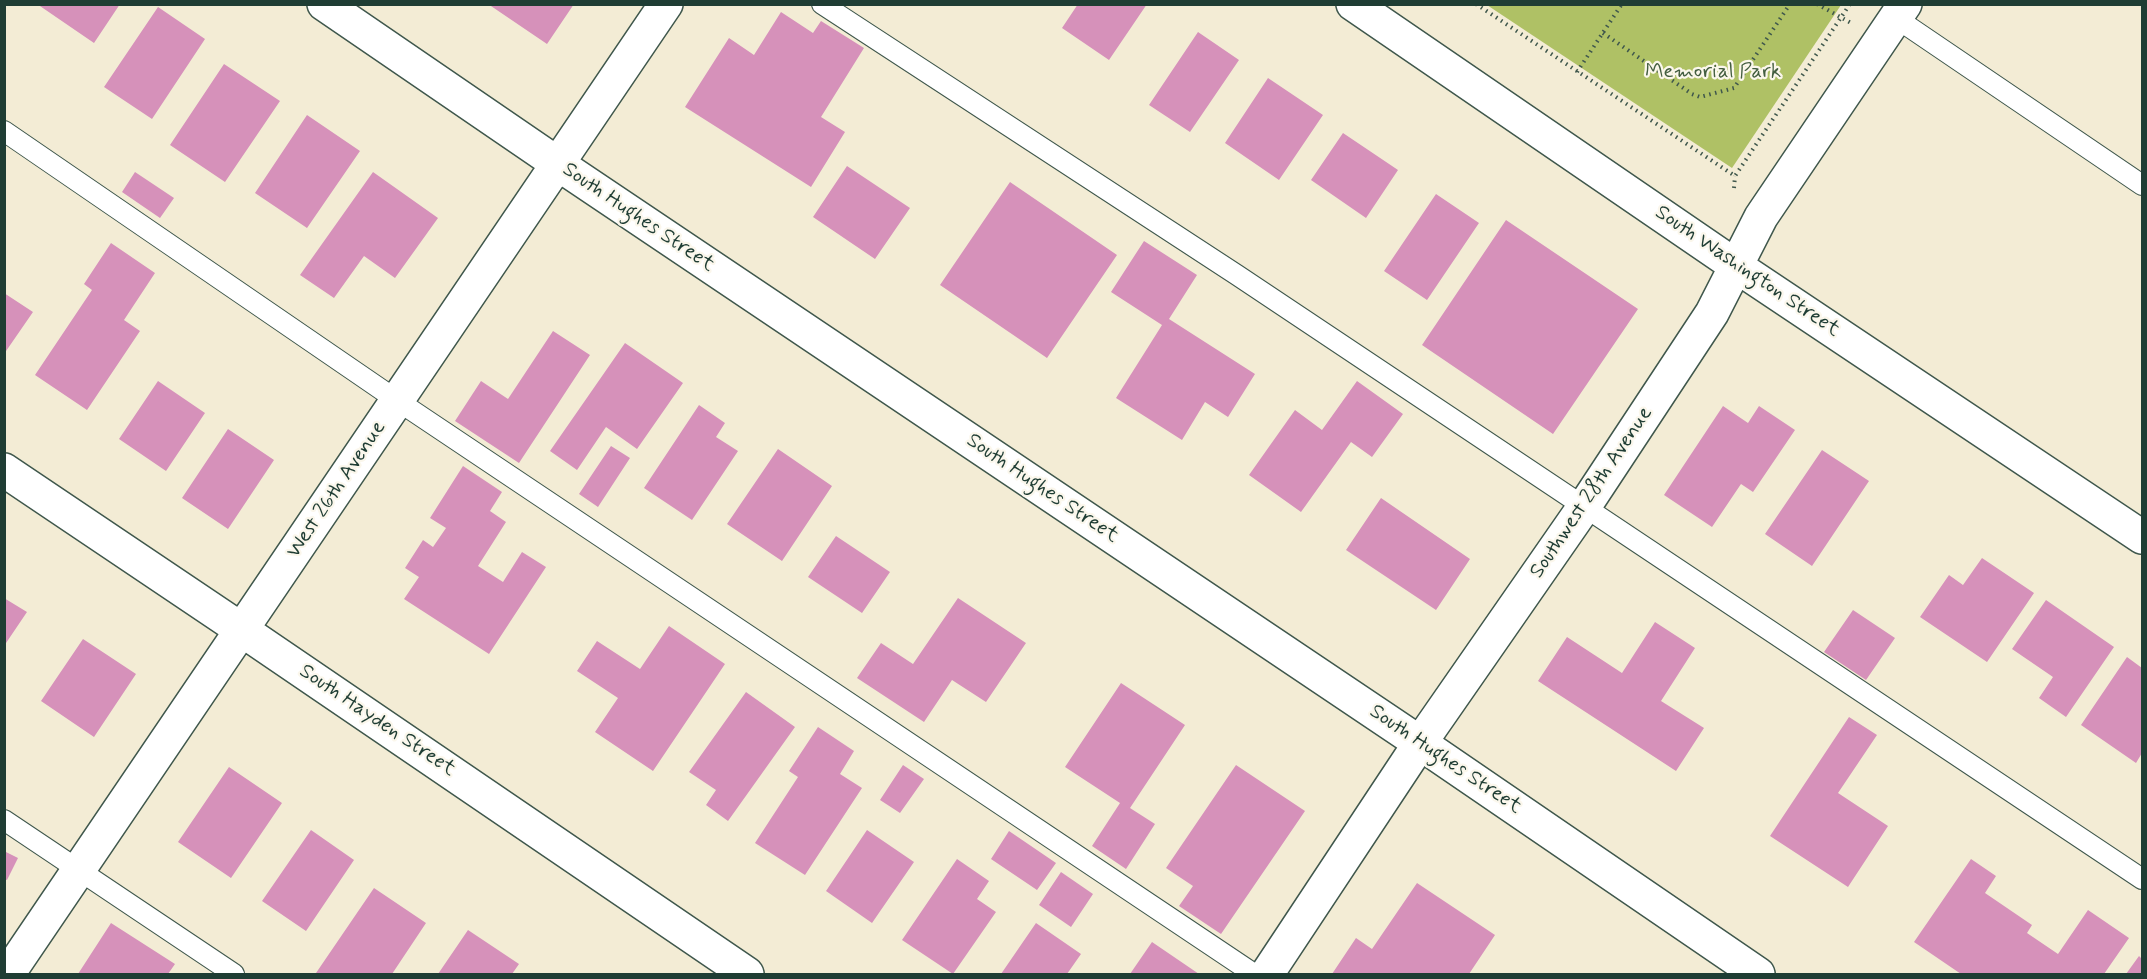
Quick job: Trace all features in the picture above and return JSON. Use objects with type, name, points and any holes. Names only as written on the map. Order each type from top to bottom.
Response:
[{"type":"street","name":"South Hughes Street","points":[[324,4],[558,164],[1420,743],[1758,975]]},
{"type":"street","name":"West 26th Avenue","points":[[8,975],[666,4]]},
{"type":"street","name":"South Washington Street","points":[[1353,4],[1736,266],[2142,537]]},
{"type":"street","name":"Southwest 28th Avenue","points":[[1267,975],[1420,743],[1584,507],[1713,313],[1761,217],[1901,11]]},
{"type":"street","name":"South Hayden Street","points":[[4,470],[747,975]]},
{"type":"lane","points":[[822,4],[1238,274],[2142,879]]},
{"type":"lane","points":[[1901,11],[2142,185]]},
{"type":"lane","points":[[4,131],[398,401],[1254,975]]},
{"type":"lane","points":[[4,820],[234,975]]},
{"type":"path","points":[[1476,4],[1735,176]]},
{"type":"path","points":[[1577,72],[1622,4]]},
{"type":"path","points":[[1603,33],[1692,94],[1700,97],[1734,88],[1790,4]]},
{"type":"path","points":[[1817,4],[1841,18]]},
{"type":"path","points":[[1734,188],[1735,176],[1850,4]]},
{"type":"green space","name":"Memorial Park","points":[[1487,5],[1841,5],[1732,168]]},
{"type":"building","points":[[37,4],[120,4],[94,43]]},
{"type":"building","points":[[488,4],[574,4],[547,44]]},
{"type":"building","points":[[1078,4],[1147,4],[1109,60],[1062,28]]},
{"type":"building","points":[[158,7],[205,39],[152,119],[104,87]]},
{"type":"building","points":[[781,12],[813,33],[821,21],[864,48],[821,117],[845,132],[811,187],[685,107],[729,38],[754,55]]},
{"type":"building","points":[[1198,32],[1239,60],[1190,132],[1149,105]]},
{"type":"building","points":[[224,64],[280,101],[225,182],[170,145]]},
{"type":"building","points":[[1268,78],[1323,115],[1279,180],[1225,143]]},
{"type":"building","points":[[307,115],[360,151],[307,228],[255,193]]},
{"type":"building","points":[[1343,133],[1398,170],[1366,218],[1311,180]]},
{"type":"building","points":[[847,166],[910,208],[875,259],[813,217]]},
{"type":"building","points":[[135,172],[174,198],[160,218],[122,192]]},
{"type":"building","points":[[373,172],[438,218],[395,278],[364,256],[334,298],[300,275]]},
{"type":"building","points":[[1010,182],[1117,255],[1047,358],[940,285]]},
{"type":"building","points":[[1436,194],[1479,223],[1427,300],[1384,271]]},
{"type":"building","points":[[1506,220],[1638,309],[1553,434],[1422,345]]},
{"type":"building","points":[[1144,241],[1197,275],[1169,319],[1255,374],[1228,417],[1205,402],[1182,440],[1116,398],[1162,325],[1111,292]]},
{"type":"building","points":[[111,243],[155,273],[124,320],[140,331],[87,410],[35,375],[92,290],[84,284]]},
{"type":"building","points":[[4,293],[33,312],[4,354]]},
{"type":"building","points":[[553,331],[590,355],[519,463],[455,421],[481,381],[508,399]]},
{"type":"building","points":[[625,343],[683,383],[637,449],[606,427],[577,470],[550,451]]},
{"type":"building","points":[[158,381],[205,413],[166,471],[119,439]]},
{"type":"building","points":[[1357,381],[1403,414],[1372,457],[1351,442],[1301,512],[1249,475],[1295,410],[1322,430]]},
{"type":"building","points":[[699,405],[725,423],[716,437],[738,451],[692,520],[644,488]]},
{"type":"building","points":[[1723,406],[1748,423],[1759,406],[1795,430],[1753,492],[1741,484],[1712,527],[1664,495]]},
{"type":"building","points":[[228,429],[274,460],[228,529],[182,498]]},
{"type":"building","points":[[611,446],[630,458],[598,507],[579,494]]},
{"type":"building","points":[[778,449],[832,486],[782,561],[727,524]]},
{"type":"building","points":[[1822,450],[1869,481],[1812,566],[1765,534]]},
{"type":"building","points":[[463,466],[502,492],[490,511],[506,522],[478,566],[503,582],[522,552],[546,567],[489,654],[404,599],[419,577],[405,568],[423,540],[433,547],[446,528],[430,518]]},
{"type":"building","points":[[1381,498],[1470,559],[1436,610],[1346,550]]},
{"type":"building","points":[[836,536],[890,572],[862,613],[808,577]]},
{"type":"building","points":[[1982,558],[2034,593],[1987,662],[1920,617],[1949,575],[1963,585]]},
{"type":"building","points":[[4,598],[27,612],[4,646]]},
{"type":"building","points":[[958,598],[1026,643],[986,702],[952,680],[924,722],[857,678],[881,643],[913,664]]},
{"type":"building","points":[[2046,600],[2114,647],[2066,717],[2039,698],[2053,677],[2012,649]]},
{"type":"building","points":[[1853,610],[1895,638],[1866,680],[1824,652]]},
{"type":"building","points":[[1655,622],[1695,648],[1661,701],[1704,728],[1676,771],[1538,681],[1567,637],[1622,673]]},
{"type":"building","points":[[669,626],[725,664],[653,771],[595,732],[618,698],[577,671],[597,641],[640,669]]},
{"type":"building","points":[[83,639],[136,674],[94,737],[41,701]]},
{"type":"building","points":[[2127,657],[2142,668],[2142,753],[2136,763],[2081,725]]},
{"type":"building","points":[[1121,683],[1185,725],[1130,808],[1155,824],[1126,869],[1092,846],[1120,803],[1065,767]]},
{"type":"building","points":[[746,692],[795,727],[728,821],[706,805],[716,790],[689,772]]},
{"type":"building","points":[[1849,717],[1877,735],[1838,793],[1888,826],[1848,887],[1770,836]]},
{"type":"building","points":[[818,727],[854,751],[840,774],[862,788],[805,875],[755,843],[798,777],[789,771]]},
{"type":"building","points":[[903,765],[924,779],[900,813],[880,800]]},
{"type":"building","points":[[1236,765],[1305,811],[1221,934],[1179,906],[1193,886],[1166,868]]},
{"type":"building","points":[[229,767],[282,803],[231,878],[178,842]]},
{"type":"building","points":[[311,830],[354,860],[306,931],[262,901]]},
{"type":"building","points":[[867,830],[914,862],[872,923],[826,891]]},
{"type":"building","points":[[1009,831],[1056,863],[1037,890],[991,859]]},
{"type":"building","points":[[4,851],[18,858],[7,880],[4,879]]},
{"type":"building","points":[[957,859],[989,881],[977,899],[996,912],[953,974],[902,940]]},
{"type":"building","points":[[1971,859],[1996,876],[1985,893],[2032,925],[2027,933],[2058,954],[2088,910],[2129,938],[2104,974],[1961,974],[1914,942]]},
{"type":"building","points":[[1061,872],[1093,894],[1071,927],[1039,905]]},
{"type":"building","points":[[1417,883],[1495,935],[1469,974],[1332,974],[1356,938],[1372,949]]},
{"type":"building","points":[[374,888],[426,923],[392,974],[316,973]]},
{"type":"building","points":[[111,923],[175,964],[168,974],[78,974]]},
{"type":"building","points":[[1036,923],[1081,954],[1067,974],[1001,974]]},
{"type":"building","points":[[468,930],[519,964],[512,974],[438,974]]},
{"type":"building","points":[[1152,942],[1199,974],[1130,974]]},
{"type":"building","points":[[2139,956],[2142,959],[2142,974],[2126,974]]}]
